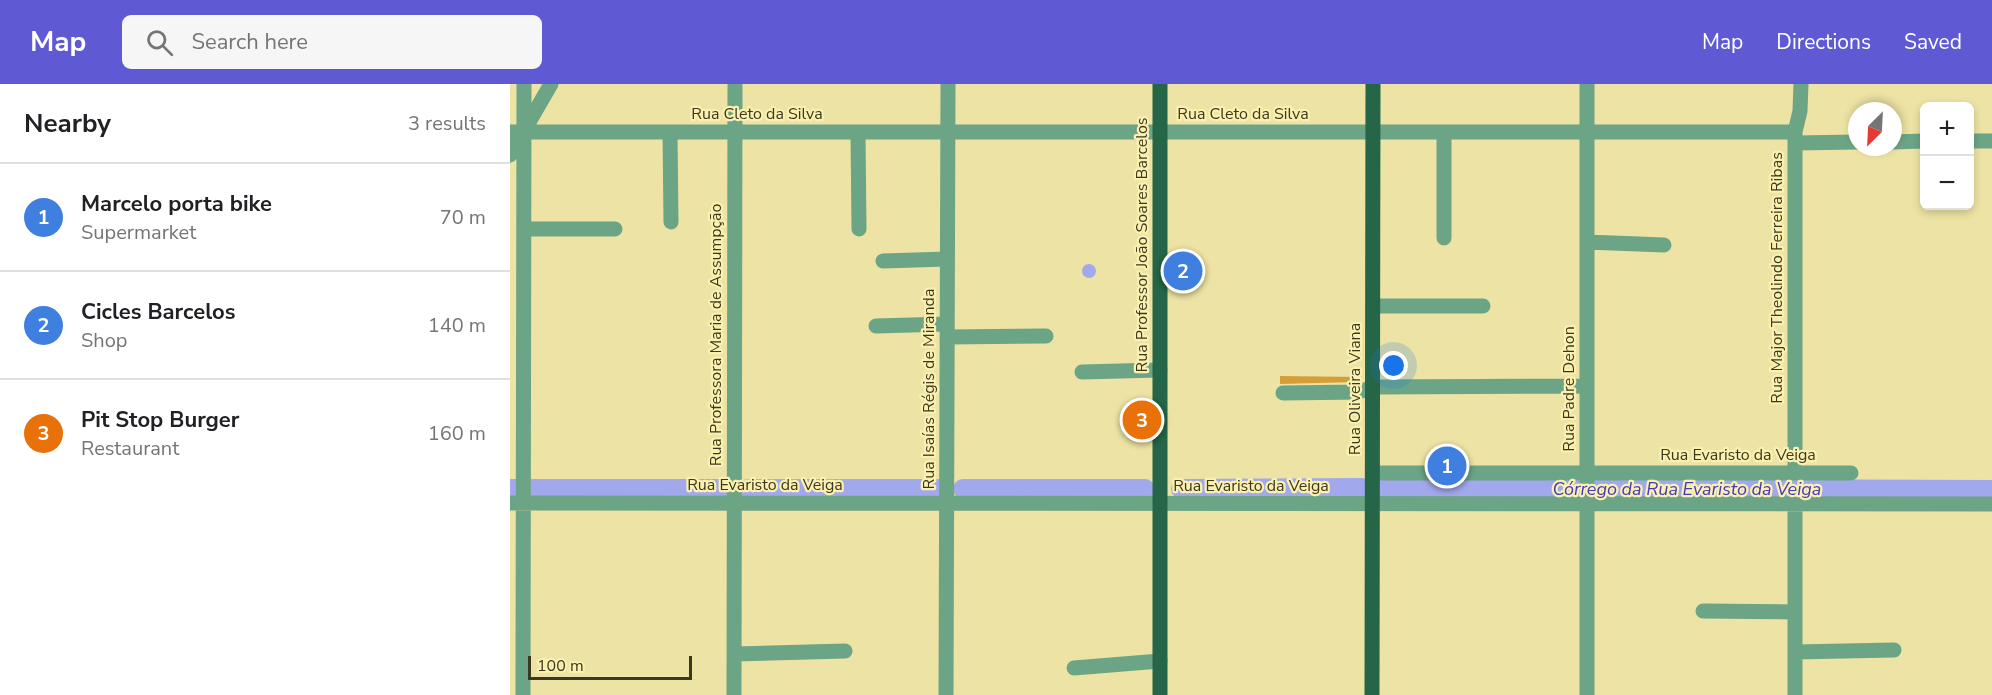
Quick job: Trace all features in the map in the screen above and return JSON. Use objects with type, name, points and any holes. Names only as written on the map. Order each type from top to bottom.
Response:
[{"type":"main road","name":"Rua Professor João Soares Barcelos","points":[[1160,84],[1160,695]]},
{"type":"main road","name":"Rua Oliveira Viana","points":[[1372,695],[1373,84]]},
{"type":"street","points":[[510,155],[517,132],[524,84]]},
{"type":"street","points":[[523,695],[519,500],[523,477],[524,229],[517,132],[551,84]]},
{"type":"street","name":"Rua Professora Maria de Assumpção","points":[[734,695],[735,84]]},
{"type":"street","name":"Rua Isaías Régis de Miranda","points":[[946,695],[948,84]]},
{"type":"street","name":"Rua Padre Dehon","points":[[1587,84],[1587,695]]},
{"type":"street","name":"Rua Major Theolindo Ferreira Ribas","points":[[1795,473],[1795,137],[1800,111],[1801,84]]},
{"type":"street","name":"Rua Cleto da Silva","points":[[517,132],[1587,132],[1795,137],[1848,141]]},
{"type":"street","points":[[670,132],[671,222]]},
{"type":"street","points":[[858,132],[859,229]]},
{"type":"street","points":[[1444,132],[1444,238]]},
{"type":"street","points":[[1902,142],[1920,141]]},
{"type":"street","points":[[1974,141],[1992,141]]},
{"type":"street","points":[[524,229],[615,229]]},
{"type":"street","points":[[1587,242],[1664,245]]},
{"type":"street","points":[[883,261],[947,259]]},
{"type":"street","points":[[1373,306],[1483,306]]},
{"type":"street","points":[[876,326],[1046,336]]},
{"type":"street","points":[[1082,372],[1160,370]]},
{"type":"street","points":[[1283,393],[1359,392],[1373,387],[1587,386]]},
{"type":"street","name":"Rua Evaristo da Veiga","points":[[1373,473],[1851,473]]},
{"type":"street","name":"Rua Evaristo da Veiga","points":[[519,500],[734,503],[1992,504]]},
{"type":"street","points":[[1794,504],[1795,695]]},
{"type":"street","points":[[1703,611],[1795,612]]},
{"type":"street","points":[[1795,652],[1894,650]]},
{"type":"street","points":[[735,654],[845,651]]},
{"type":"street","points":[[1074,668],[1160,661]]},
{"type":"water","points":[[1089,264],[1094,266],[1096,271],[1094,276],[1089,278],[1084,276],[1082,271],[1084,266]]},
{"type":"building","points":[[1280,376],[1358,377],[1357,382],[1280,384]]},
{"type":"waterway","name":"Córrego da Rua Evaristo da Veiga","points":[[1181,489],[1362,488]]},
{"type":"waterway","name":"Córrego da Rua Evaristo da Veiga","points":[[1383,488],[1992,490]]},
{"type":"waterway","name":"Córrego da Rua Evaristo da Veiga","points":[[510,489],[722,489]]},
{"type":"waterway","name":"Córrego da Rua Evaristo da Veiga","points":[[748,489],[939,489]]},
{"type":"waterway","name":"Córrego da Rua Evaristo da Veiga","points":[[963,489],[1145,489]]},
{"type":"place","name":"Cicles Barcelos","points":[[1183,271]]},
{"type":"place","name":"Pit Stop Burger","points":[[1142,420]]},
{"type":"place","name":"Marcelo porta bike","points":[[1447,466]]}]
